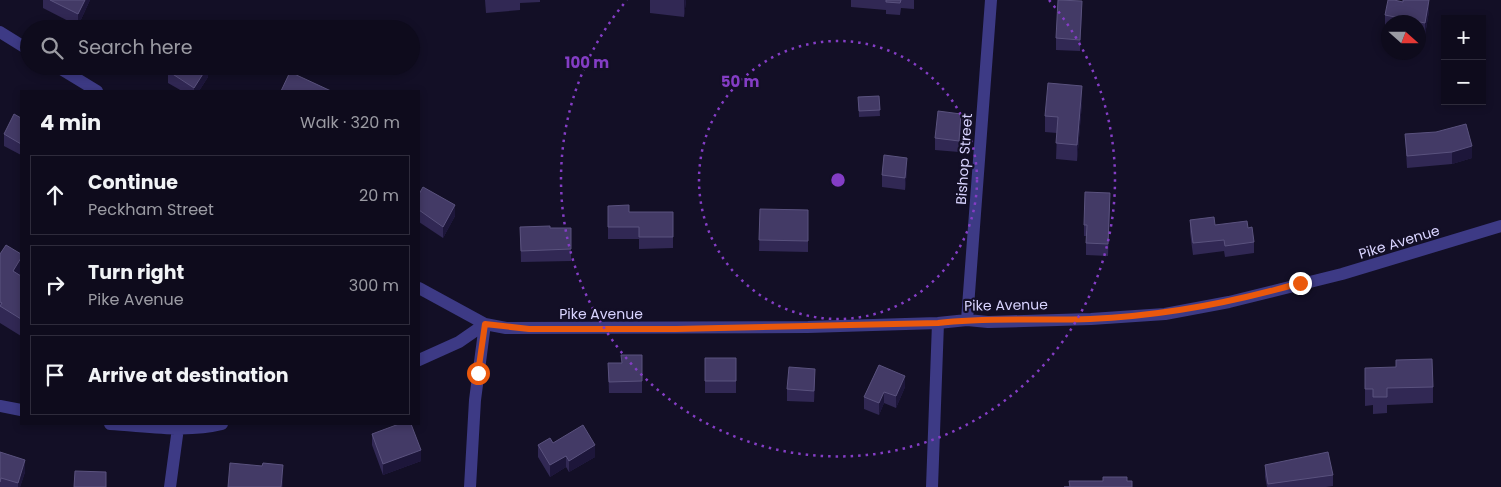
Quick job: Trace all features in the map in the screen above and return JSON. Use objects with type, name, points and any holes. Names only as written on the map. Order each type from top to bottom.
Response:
[{"type":"street","name":"Bishop Street","points":[[966,320],[991,0]]},
{"type":"street","points":[[0,32],[20,44]]},
{"type":"street","points":[[71,75],[95,90]]},
{"type":"street","name":"Pike Avenue","points":[[420,289],[485,324],[529,329],[676,329],[938,323],[966,320],[988,322],[1091,319],[1165,314],[1229,302],[1342,274],[1501,226]]},
{"type":"street","points":[[932,487],[938,323]]},
{"type":"street","points":[[420,360],[459,342],[485,324]]},
{"type":"street","points":[[470,487],[475,400],[485,324]]},
{"type":"street","points":[[0,406],[20,410]]},
{"type":"street","points":[[127,425],[178,428],[218,425]]},
{"type":"street","points":[[170,487],[178,428]]},
{"type":"building","points":[[50,0],[85,0],[78,14]]},
{"type":"building","points":[[886,0],[901,0],[900,3],[886,2]]},
{"type":"building","points":[[1058,0],[1082,1],[1080,40],[1056,38]]},
{"type":"building","points":[[1388,0],[1403,2],[1403,0],[1429,0],[1426,17],[1426,15],[1385,15]]},
{"type":"building","points":[[174,75],[202,75],[194,88]]},
{"type":"building","points":[[289,75],[296,75],[329,90],[281,90]]},
{"type":"building","points":[[1048,83],[1082,86],[1077,145],[1056,143],[1058,117],[1045,116]]},
{"type":"building","points":[[879,96],[880,110],[859,111],[858,97]]},
{"type":"building","points":[[938,111],[961,114],[959,141],[935,138]]},
{"type":"building","points":[[14,114],[20,117],[20,143],[4,134]]},
{"type":"building","points":[[1466,124],[1472,146],[1452,152],[1407,156],[1405,134],[1436,132]]},
{"type":"building","points":[[884,155],[907,158],[905,178],[882,175]]},
{"type":"building","points":[[423,187],[455,205],[443,227],[420,211],[420,192]]},
{"type":"building","points":[[1085,192],[1110,193],[1108,244],[1086,243],[1087,225],[1084,225]]},
{"type":"building","points":[[629,205],[629,212],[673,212],[673,237],[639,237],[639,227],[608,227],[608,206]]},
{"type":"building","points":[[760,209],[808,210],[808,241],[759,240]]},
{"type":"building","points":[[1214,217],[1215,225],[1247,221],[1248,228],[1252,227],[1254,242],[1225,246],[1224,240],[1193,243],[1190,220]]},
{"type":"building","points":[[550,226],[550,228],[571,228],[571,249],[521,251],[520,227]]},
{"type":"building","points":[[6,245],[20,253],[20,260],[13,271],[20,275],[20,318],[0,306],[2,303],[0,302],[0,254]]},
{"type":"building","points":[[621,355],[642,355],[642,381],[609,382],[608,363],[622,363]]},
{"type":"building","points":[[705,358],[736,358],[736,381],[705,381]]},
{"type":"building","points":[[1432,359],[1433,387],[1387,388],[1387,397],[1373,397],[1373,389],[1365,389],[1365,368],[1396,367],[1396,360]]},
{"type":"building","points":[[879,365],[905,376],[896,396],[884,392],[879,403],[864,397]]},
{"type":"building","points":[[789,367],[815,369],[814,391],[787,389]]},
{"type":"building","points":[[396,425],[411,425],[421,450],[383,464],[372,434]]},
{"type":"building","points":[[583,425],[595,445],[569,461],[566,456],[550,465],[538,445],[550,438],[553,443]]},
{"type":"building","points":[[0,452],[25,460],[18,483],[1,478],[0,482]]},
{"type":"building","points":[[1328,452],[1333,475],[1268,484],[1265,465]]},
{"type":"building","points":[[230,463],[262,466],[263,463],[283,465],[281,487],[228,487]]},
{"type":"building","points":[[75,471],[106,472],[106,487],[74,487]]},
{"type":"building","points":[[1103,477],[1127,477],[1127,481],[1132,481],[1132,487],[1070,487],[1069,481],[1103,481]]},
{"type":"route","points":[[478,373],[485,324],[506,328],[529,329],[676,329],[938,323],[966,320],[988,322],[1091,319],[1165,314],[1229,302],[1300,283]]}]
